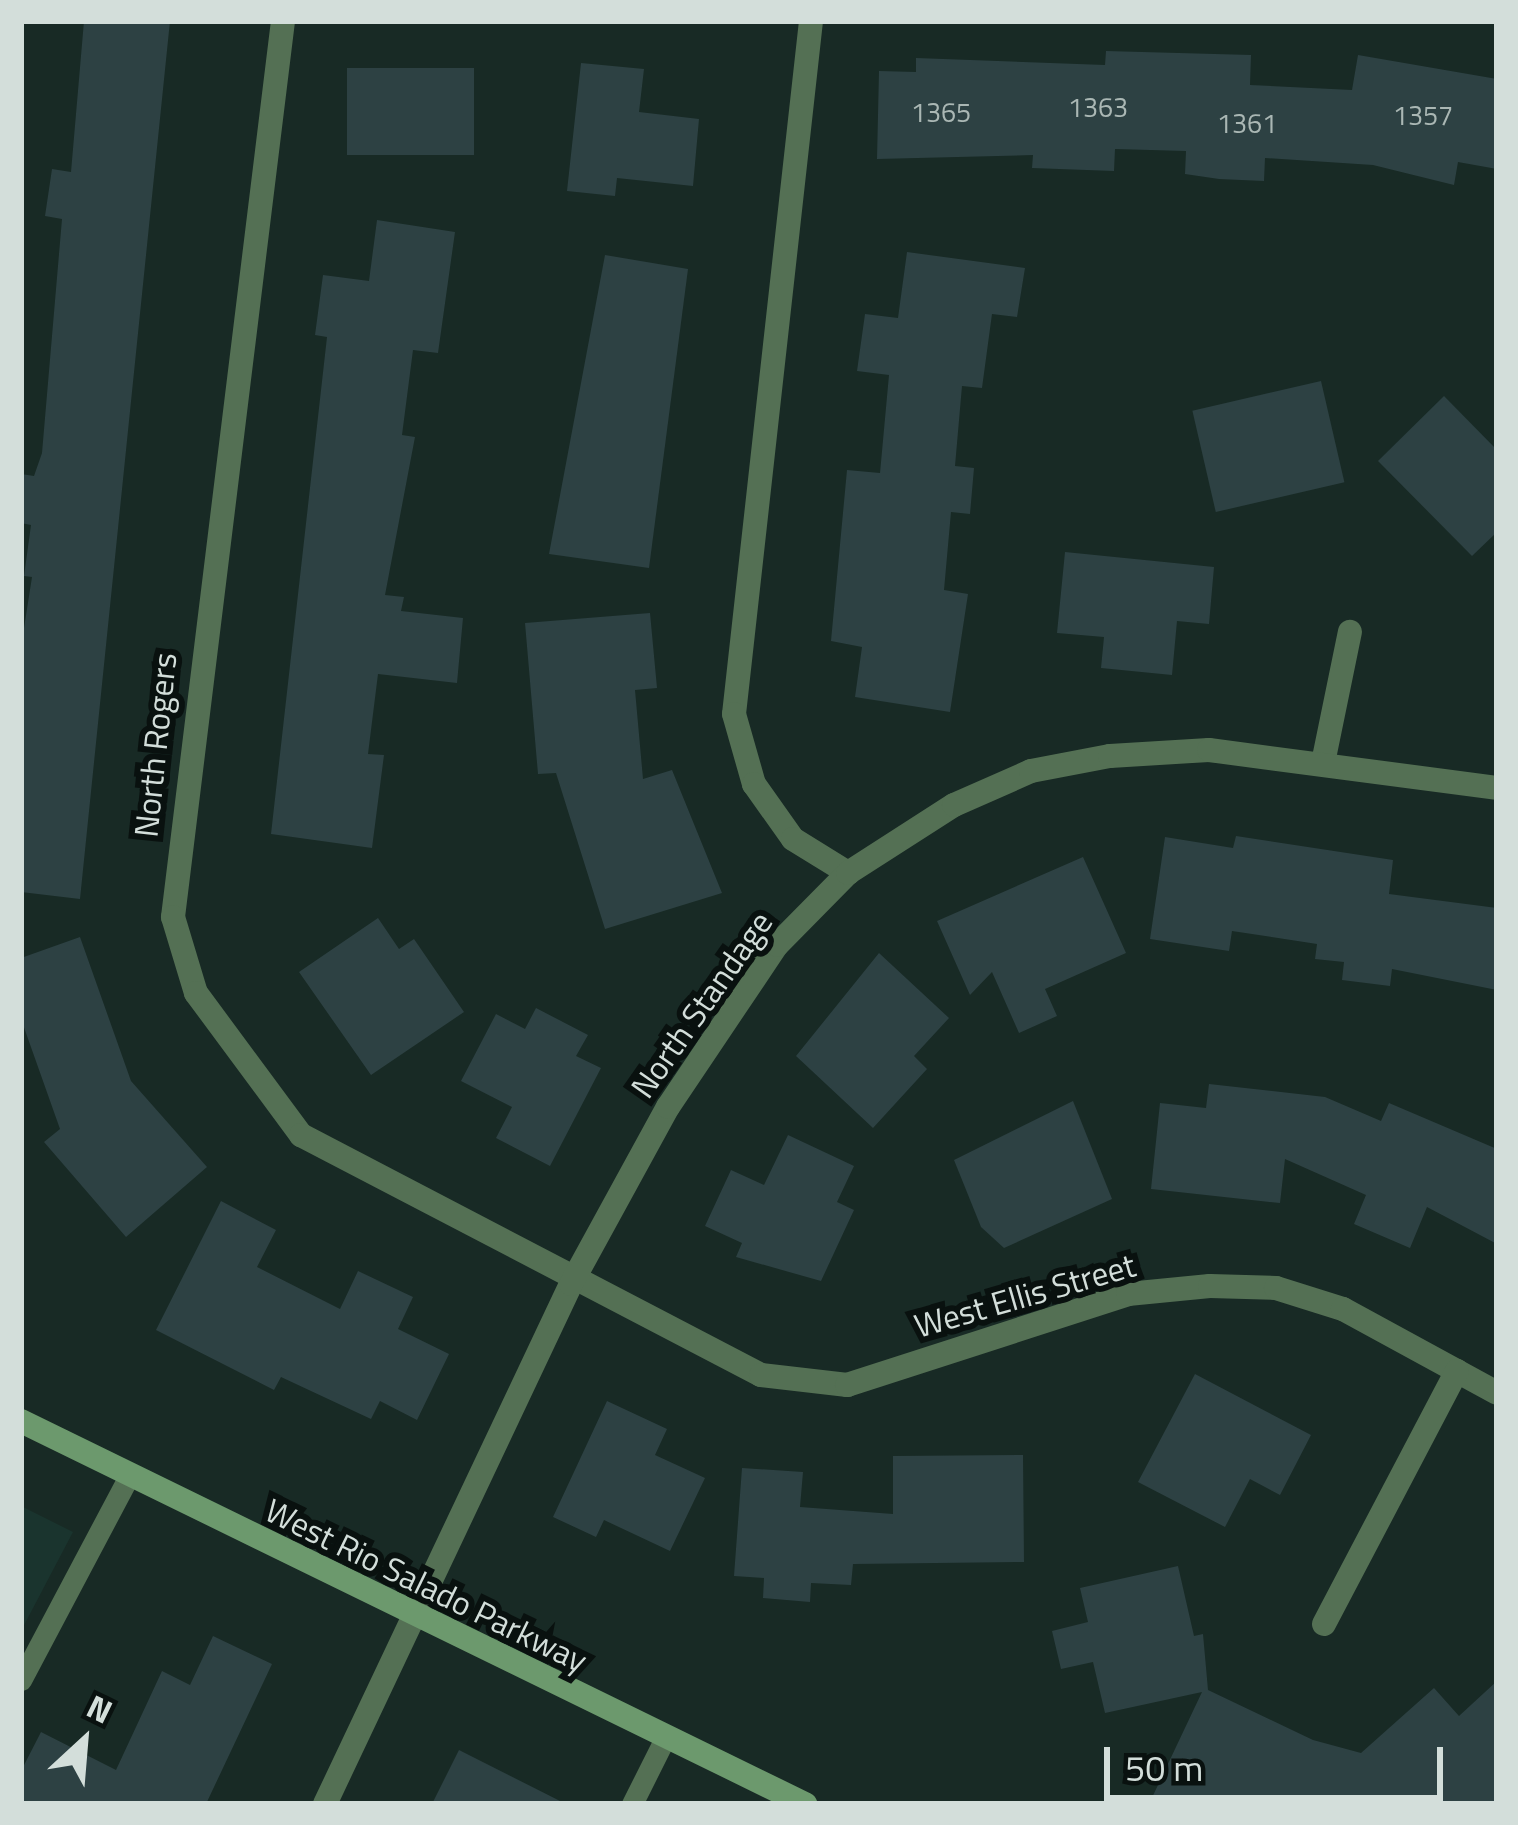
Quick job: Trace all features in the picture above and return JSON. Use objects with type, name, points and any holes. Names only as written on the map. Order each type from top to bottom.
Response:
[{"type":"main road","name":"West Rio Salado Parkway","points":[[21,1421],[418,1621],[805,1804]]},
{"type":"street","name":"North Rogers","points":[[284,21],[172,917],[196,993],[301,1135],[571,1284]]},
{"type":"street","points":[[811,21],[734,714],[754,784],[793,839],[848,874]]},
{"type":"street","points":[[1323,764],[1350,632]]},
{"type":"street","name":"North Standage","points":[[326,1804],[418,1621],[571,1284],[723,1020],[848,874],[896,837],[1030,771],[1209,750],[1497,788]]},
{"type":"street","name":"West Ellis Street","points":[[571,1284],[761,1375],[847,1385],[1128,1294],[1210,1286],[1276,1288],[1343,1309],[1497,1393]]},
{"type":"street","points":[[1324,1624],[1457,1371]]},
{"type":"lane","points":[[21,1680],[129,1476]]},
{"type":"lane","points":[[632,1804],[665,1738]]},
{"type":"shaded area","points":[[21,1506],[73,1532],[21,1631]]},
{"type":"building","points":[[84,21],[170,21],[80,899],[21,892],[21,647],[32,577],[24,576],[31,525],[21,523],[21,474],[34,476],[42,453],[62,219],[45,216],[52,169],[71,172]]},
{"type":"building","points":[[1106,51],[1251,55],[1250,85],[1352,90],[1358,55],[1497,79],[1497,169],[1458,162],[1454,185],[1373,165],[1265,158],[1264,181],[1219,179],[1185,174],[1186,151],[1115,149],[1114,171],[1032,168],[1033,155],[877,159],[879,71],[916,72],[916,58],[1105,65]]},
{"type":"building","points":[[581,63],[644,69],[639,112],[699,119],[693,186],[617,178],[615,196],[567,191]]},
{"type":"building","points":[[347,68],[474,68],[474,155],[347,155]]},
{"type":"building","points":[[377,220],[455,232],[438,353],[413,350],[402,435],[415,437],[385,595],[404,597],[401,611],[463,618],[457,683],[378,674],[368,754],[384,755],[372,848],[271,834],[327,337],[315,335],[323,275],[369,281]]},
{"type":"building","points":[[907,252],[1025,268],[1017,317],[992,314],[982,388],[962,386],[955,466],[974,468],[970,514],[951,512],[944,590],[968,594],[950,712],[855,697],[862,647],[831,641],[847,470],[880,473],[889,375],[857,371],[865,314],[898,318]]},
{"type":"building","points":[[605,255],[688,269],[649,568],[549,554]]},
{"type":"building","points":[[1321,381],[1344,482],[1216,512],[1192,411]]},
{"type":"building","points":[[1444,396],[1497,450],[1497,532],[1472,556],[1378,461]]},
{"type":"building","points":[[1065,552],[1214,567],[1209,624],[1177,621],[1172,675],[1101,668],[1104,637],[1057,633]]},
{"type":"building","points":[[650,613],[657,688],[635,690],[643,779],[672,770],[722,893],[605,929],[556,773],[538,774],[525,623]]},
{"type":"building","points":[[1236,836],[1393,860],[1389,894],[1497,908],[1497,990],[1392,969],[1390,986],[1342,980],[1344,962],[1315,959],[1317,944],[1232,931],[1229,951],[1150,939],[1165,837],[1233,848]]},
{"type":"building","points":[[1083,857],[1126,953],[1045,989],[1057,1016],[1019,1033],[992,972],[970,995],[937,921]]},
{"type":"building","points":[[378,918],[399,949],[414,939],[464,1012],[371,1075],[299,972]]},
{"type":"building","points":[[80,937],[131,1081],[207,1167],[126,1237],[44,1142],[60,1129],[21,1019],[21,958]]},
{"type":"building","points":[[879,953],[949,1018],[914,1056],[927,1069],[873,1128],[796,1056]]},
{"type":"building","points":[[536,1008],[588,1035],[576,1056],[601,1068],[550,1166],[496,1138],[512,1107],[461,1081],[496,1014],[525,1029]]},
{"type":"building","points":[[1209,1084],[1325,1097],[1381,1121],[1389,1103],[1497,1149],[1497,1244],[1427,1207],[1410,1248],[1354,1224],[1366,1195],[1285,1159],[1280,1203],[1151,1189],[1160,1103],[1206,1108]]},
{"type":"building","points":[[1073,1101],[1112,1199],[1004,1248],[981,1227],[954,1160]]},
{"type":"building","points":[[788,1135],[854,1166],[837,1202],[854,1210],[821,1281],[736,1257],[742,1243],[705,1226],[731,1170],[764,1185]]},
{"type":"building","points":[[221,1201],[276,1230],[257,1267],[340,1309],[358,1271],[413,1297],[398,1329],[449,1354],[417,1420],[380,1401],[371,1419],[281,1377],[274,1390],[156,1330]]},
{"type":"building","points":[[1195,1374],[1311,1435],[1280,1495],[1250,1479],[1225,1527],[1138,1482]]},
{"type":"building","points":[[607,1401],[667,1429],[655,1455],[705,1478],[670,1551],[604,1520],[596,1537],[553,1517]]},
{"type":"building","points":[[1023,1455],[1024,1562],[853,1564],[851,1585],[811,1583],[810,1602],[763,1598],[764,1578],[734,1576],[742,1468],[803,1472],[800,1507],[893,1514],[893,1456]]},
{"type":"building","points":[[1178,1566],[1194,1636],[1203,1634],[1208,1690],[1313,1740],[1361,1753],[1434,1688],[1459,1716],[1497,1681],[1497,1804],[1149,1804],[1202,1692],[1105,1713],[1093,1662],[1061,1669],[1052,1631],[1088,1622],[1080,1588]]},
{"type":"building","points":[[213,1636],[272,1664],[206,1804],[21,1804],[21,1771],[41,1732],[116,1770],[162,1671],[190,1685]]},
{"type":"building","points":[[459,1750],[566,1804],[432,1804]]}]
